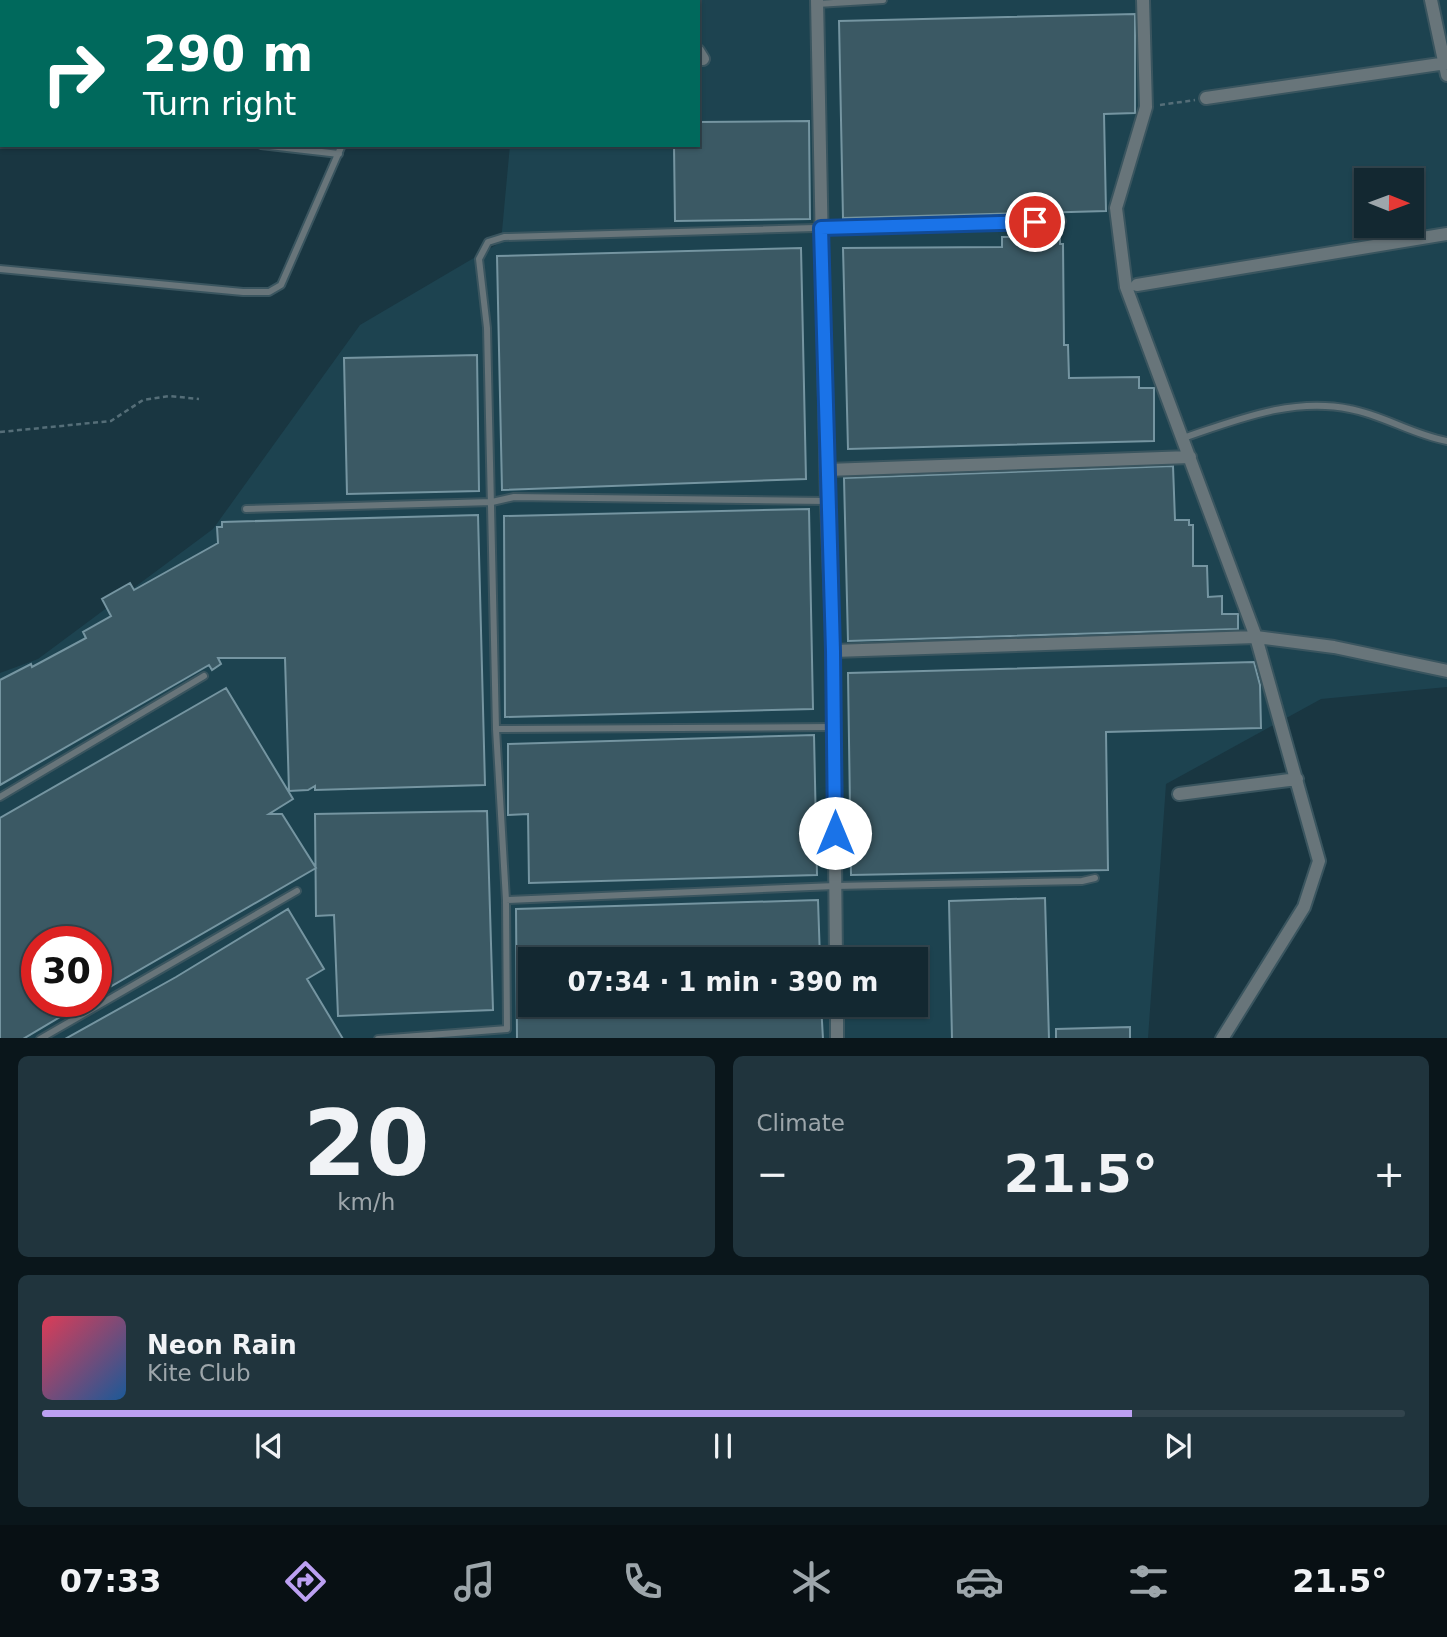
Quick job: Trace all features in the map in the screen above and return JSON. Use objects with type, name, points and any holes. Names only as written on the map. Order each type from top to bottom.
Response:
[{"type":"street","points":[[1143,0],[1146,107],[1116,208],[1126,287],[1256,636],[1319,861],[1304,907],[1222,1038]]},
{"type":"street","points":[[1206,98],[1446,67],[1431,0]]},
{"type":"street","points":[[817,2],[827,501],[833,651],[836,947]]},
{"type":"street","points":[[1137,285],[1447,234]]},
{"type":"street","points":[[827,470],[1190,457]]},
{"type":"street","points":[[833,651],[1256,636],[1334,647],[1447,671]]},
{"type":"street","points":[[1179,794],[1297,779]]},
{"type":"street","points":[[837,1017],[837,1038]]},
{"type":"lane","points":[[817,2],[883,0]]},
{"type":"lane","points":[[279,147],[340,154]]},
{"type":"lane","points":[[0,269],[110,281],[269,292],[281,285],[342,147]]},
{"type":"lane","points":[[378,1038],[507,1029],[506,900],[496,729],[487,328],[479,259],[488,242],[504,237],[1062,221]]},
{"type":"lane","points":[[1183,438],[1264,411],[1316,405],[1351,409],[1447,441]]},
{"type":"lane","points":[[246,509],[492,502],[514,498],[827,501]]},
{"type":"lane","points":[[0,797],[205,676]]},
{"type":"lane","points":[[496,729],[834,727]]},
{"type":"lane","points":[[506,900],[835,886],[1082,881],[1095,878]]},
{"type":"lane","points":[[40,1038],[296,891]]},
{"type":"path","points":[[1146,107],[1206,98]]},
{"type":"path","points":[[0,432],[111,421],[143,400],[169,396],[199,399]]},
{"type":"shaded area","points":[[700,0],[1447,0],[1447,687],[1321,699],[1166,784],[1148,1038],[0,1038],[0,673],[38,659],[213,529],[360,325],[501,242],[510,147],[700,147]]},
{"type":"building","points":[[1135,14],[1135,113],[1104,114],[1106,211],[843,218],[839,21]]},
{"type":"building","points":[[809,121],[810,219],[675,221],[674,147],[700,147],[700,122]]},
{"type":"building","points":[[1060,236],[1060,244],[1063,244],[1064,345],[1068,345],[1069,378],[1139,377],[1139,388],[1154,388],[1154,441],[848,449],[843,248],[1002,247],[1002,237]]},
{"type":"building","points":[[801,248],[806,479],[502,490],[497,256]]},
{"type":"building","points":[[477,355],[479,491],[347,494],[344,358]]},
{"type":"building","points":[[1173,466],[1175,520],[1189,520],[1189,525],[1193,525],[1193,566],[1207,566],[1208,597],[1222,596],[1222,614],[1238,614],[1238,629],[848,641],[844,478]]},
{"type":"building","points":[[809,509],[813,709],[505,717],[504,516]]},
{"type":"building","points":[[478,515],[485,785],[315,790],[315,786],[308,790],[289,791],[285,658],[218,658],[221,664],[212,670],[209,665],[0,785],[0,680],[31,664],[32,667],[86,638],[83,632],[111,616],[102,599],[130,583],[134,590],[218,543],[217,527],[222,527],[222,522]]},
{"type":"building","points":[[1254,662],[1260,685],[1261,728],[1106,732],[1108,870],[851,875],[848,673]]},
{"type":"building","points":[[226,688],[293,799],[269,814],[282,814],[316,868],[112,986],[112,926],[21,926],[21,1017],[60,1017],[25,1038],[0,1038],[0,818]]},
{"type":"building","points":[[814,735],[817,875],[529,883],[528,814],[508,815],[508,744]]},
{"type":"building","points":[[487,811],[493,1010],[338,1016],[334,915],[316,916],[315,814]]},
{"type":"building","points":[[1045,898],[1049,1038],[952,1038],[949,901]]},
{"type":"building","points":[[818,900],[820,947],[518,947],[518,1017],[822,1017],[823,1038],[517,1038],[516,909]]},
{"type":"building","points":[[288,909],[324,969],[307,979],[342,1038],[67,1038],[104,1017],[112,1017],[112,1013]]},
{"type":"building","points":[[1130,1027],[1130,1038],[1056,1038],[1056,1029]]},
{"type":"route","points":[[835,833],[833,651],[821,228],[1035,222]]}]
